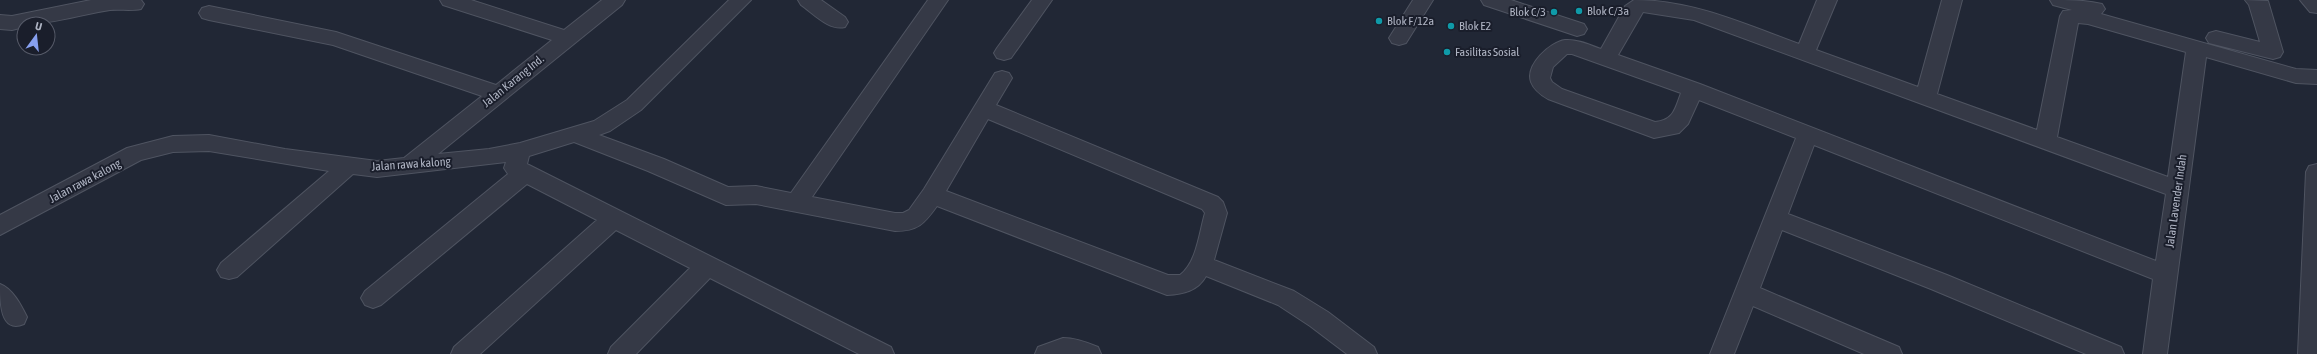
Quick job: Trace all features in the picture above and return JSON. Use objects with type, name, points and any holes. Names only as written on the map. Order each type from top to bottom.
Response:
[{"type":"street","points":[[222,0],[209,14],[336,39],[497,93]]},
{"type":"street","points":[[450,0],[566,38]]},
{"type":"street","name":"Jalan Karang Ind.","points":[[412,164],[497,93],[615,0]]},
{"type":"street","name":"Jalan rawa kalong","points":[[0,226],[135,154],[173,144],[209,143],[285,157],[377,169],[412,164],[488,157],[520,151],[602,126],[634,105],[742,0]]},
{"type":"street","points":[[808,0],[838,22]]},
{"type":"street","points":[[797,202],[938,0]]},
{"type":"street","points":[[1004,53],[1042,0]]},
{"type":"street","points":[[1399,38],[1423,0]]},
{"type":"street","points":[[1491,0],[1524,5],[1577,29]]},
{"type":"street","points":[[1805,53],[1828,0]]},
{"type":"street","points":[[1926,97],[1952,0]]},
{"type":"street","points":[[2060,0],[2273,52],[2258,1],[2255,0]]},
{"type":"street","points":[[2310,0],[2317,8]]},
{"type":"street","points":[[0,22],[12,23],[115,3],[134,4]]},
{"type":"street","points":[[1606,59],[1632,11],[1639,5],[1700,7],[1805,53],[2177,189]]},
{"type":"street","points":[[2046,141],[2070,16],[2088,17],[2314,80]]},
{"type":"street","points":[[1693,90],[1681,119],[1671,128],[1654,130],[1555,94],[1545,88],[1540,80],[1540,74],[1551,54],[1562,47],[1574,47],[1693,90],[1807,136],[2165,274]]},
{"type":"street","name":"Jalan Lavender Indah","points":[[2155,354],[2165,274],[2198,48]]},
{"type":"street","points":[[574,134],[656,165],[726,196],[756,195],[895,222],[907,222],[917,216],[932,195],[1002,78]]},
{"type":"street","points":[[932,195],[1166,285],[1179,285],[1190,280],[1200,264],[1216,214],[1215,208],[1210,203],[983,108]]},
{"type":"street","points":[[1722,354],[1807,136]]},
{"type":"street","points":[[520,151],[515,168],[882,354]]},
{"type":"street","points":[[229,270],[328,186],[348,165]]},
{"type":"street","points":[[2310,354],[2317,172]]},
{"type":"street","points":[[373,298],[525,173]]},
{"type":"street","points":[[463,354],[614,218]]},
{"type":"street","points":[[1774,218],[1939,282],[2112,354]]},
{"type":"street","points":[[1200,264],[1286,298],[1319,319],[1365,354]]},
{"type":"street","points":[[620,354],[707,266]]},
{"type":"street","points":[[1747,293],[1890,354]]},
{"type":"street","points":[[0,294],[15,317]]},
{"type":"street","points":[[1047,354],[1065,348],[1080,350],[1089,354]]},
{"type":"place","name":"Blok C/3a","points":[[1579,11]]},
{"type":"place","name":"Blok C/3","points":[[1554,12]]},
{"type":"place","name":"Blok F/12a","points":[[1379,21]]},
{"type":"place","name":"Blok E2","points":[[1451,26]]},
{"type":"place","name":"Fasilitas Sosial","points":[[1447,52]]}]
